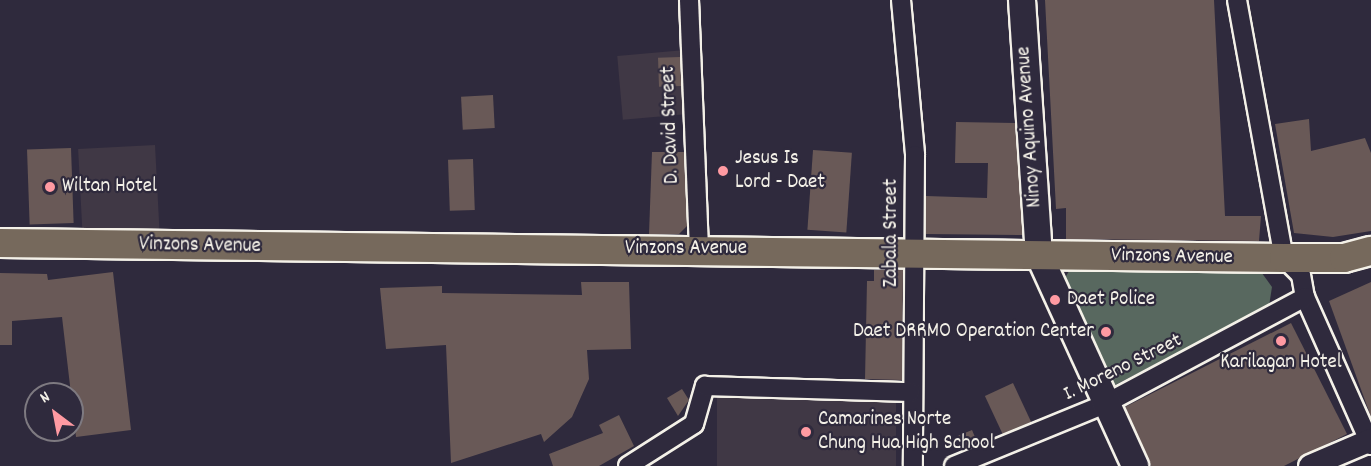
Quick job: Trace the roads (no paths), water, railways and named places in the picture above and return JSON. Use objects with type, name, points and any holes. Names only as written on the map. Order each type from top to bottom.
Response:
[{"type":"main road","name":"Ninoy Aquino Avenue","points":[[1022,0],[1039,255],[1103,405],[1135,466]]},
{"type":"main road","name":"Vinzons Avenue","points":[[0,243],[916,250],[1039,255],[1284,258],[1344,258],[1371,251]]},
{"type":"street","name":"D. David Street","points":[[690,0],[699,249]]},
{"type":"street","name":"Zabala Street","points":[[901,0],[915,155],[913,466]]},
{"type":"street","points":[[1237,0],[1284,258],[1301,275],[1305,297],[1370,442],[1310,466]]},
{"type":"street","name":"I. Moreno Street","points":[[954,466],[1103,405],[1305,297]]},
{"type":"street","points":[[628,466],[694,424],[705,386],[912,392]]},
{"type":"place","name":"Jesus Is Lord - Daet","points":[[723,171]]},
{"type":"place","name":"Wiltan Hotel","points":[[50,187]]},
{"type":"place","name":"Daet Police","points":[[1055,300]]},
{"type":"place","name":"Daet DRRMO Operation Center","points":[[1106,332]]},
{"type":"place","name":"Karilagan Hotel","points":[[1281,341]]},
{"type":"place","name":"Camarines Norte Chung Hua High School","points":[[806,432]]}]
